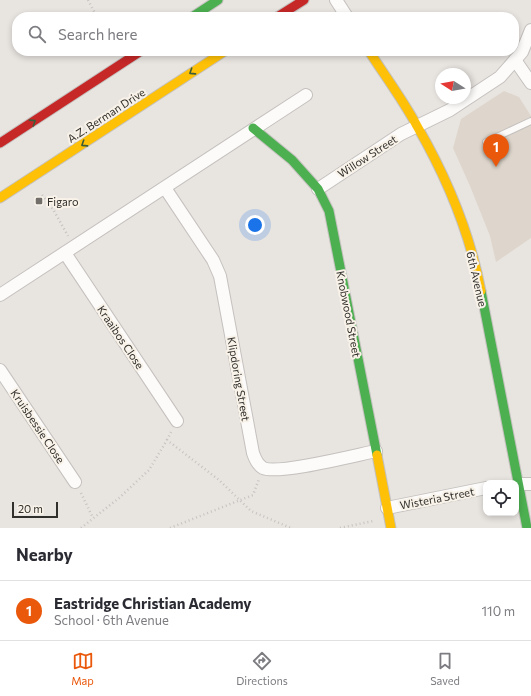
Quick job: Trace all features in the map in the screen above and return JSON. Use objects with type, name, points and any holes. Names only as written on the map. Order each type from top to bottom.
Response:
[{"type":"street","points":[[200,12],[218,0]]},
{"type":"street","points":[[285,12],[304,0]]},
{"type":"street","points":[[336,0],[344,12]]},
{"type":"street","name":"Willow Street","points":[[519,55],[522,52],[531,30]]},
{"type":"street","points":[[0,143],[133,56]]},
{"type":"street","name":"A.Z. Berman Drive","points":[[0,198],[217,56]]},
{"type":"street","name":"6th Avenue","points":[[372,56],[417,126],[452,198],[476,265],[516,480]]},
{"type":"street","name":"Willow Street","points":[[318,189],[401,134],[450,110],[500,77],[518,56]]},
{"type":"street","points":[[515,60],[531,83]]},
{"type":"street","points":[[0,295],[306,95]]},
{"type":"street","name":"Knobwood Street","points":[[254,128],[292,160],[318,189],[329,211],[391,528]]},
{"type":"street","name":"Klipdoring Street","points":[[165,188],[213,260],[220,276],[252,453],[257,463],[268,469],[284,469],[376,451]]},
{"type":"street","name":"Kraaibos Close","points":[[70,250],[177,421]]},
{"type":"street","name":"Kruisbessie Close","points":[[0,370],[75,482]]},
{"type":"street","points":[[519,484],[531,484]]},
{"type":"street","name":"Wisteria Street","points":[[388,513],[483,489]]},
{"type":"street","name":"6th Avenue","points":[[519,493],[527,528]]},
{"type":"lane","points":[[486,142],[531,121]]},
{"type":"path","points":[[88,0],[94,12]]},
{"type":"path","points":[[42,195],[53,209],[70,250]]},
{"type":"path","points":[[81,528],[119,498],[149,470],[167,440],[220,480],[251,511],[291,528]]},
{"type":"path","points":[[75,482],[93,518]]},
{"type":"path","points":[[170,528],[253,495]]},
{"type":"path","points":[[340,528],[388,513]]},
{"type":"shaded area","points":[[504,91],[519,97],[531,116],[531,238],[496,262],[490,236],[453,148],[461,119]]},
{"type":"traffic: fast","points":[[200,12],[218,0]]},
{"type":"traffic: fast","points":[[253,128],[292,160],[318,189],[329,211],[377,455]]},
{"type":"traffic: fast","points":[[481,291],[527,528]]},
{"type":"traffic: slow","points":[[0,198],[217,56]]},
{"type":"traffic: slow","points":[[372,56],[406,107],[438,165],[464,227],[481,291]]},
{"type":"traffic: slow","points":[[377,455],[391,528]]},
{"type":"traffic: jam","points":[[285,12],[304,0]]},
{"type":"traffic: jam","points":[[0,143],[133,56]]},
{"type":"place","name":"Eastridge Christian Academy","points":[[496,167]]},
{"type":"place","name":"Figaro","points":[[39,201]]}]
